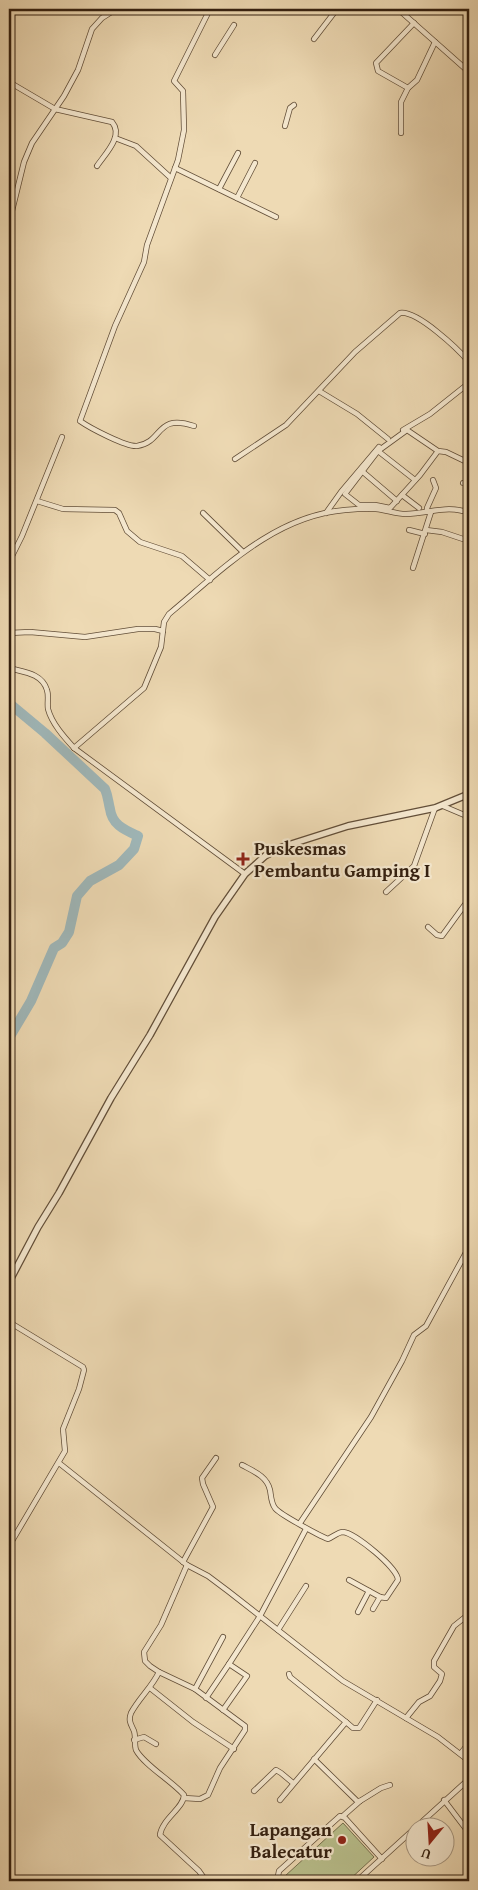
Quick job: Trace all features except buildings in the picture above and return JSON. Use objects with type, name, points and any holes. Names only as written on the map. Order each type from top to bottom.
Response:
[{"type":"street","points":[[9,223],[24,162],[32,143],[78,70],[92,29],[102,18],[116,9]]},
{"type":"street","points":[[194,426],[177,421],[172,422],[147,442],[136,446],[125,444],[80,422],[115,326],[144,262],[147,244],[175,168],[182,143],[183,91],[174,81],[210,9]]},
{"type":"street","points":[[314,38],[337,9]]},
{"type":"street","points":[[398,9],[469,72]]},
{"type":"street","points":[[408,88],[378,71],[376,67],[378,59],[414,23]]},
{"type":"street","points":[[216,55],[234,25]]},
{"type":"street","points":[[401,134],[402,102],[408,88],[417,80],[435,42]]},
{"type":"street","points":[[9,82],[55,109],[108,120],[114,124],[116,129],[115,138],[97,166]]},
{"type":"street","points":[[285,126],[290,108],[294,105]]},
{"type":"street","points":[[115,138],[136,146],[171,178]]},
{"type":"street","points":[[219,189],[238,153]]},
{"type":"street","points":[[237,198],[255,164]]},
{"type":"street","points":[[175,168],[276,217]]},
{"type":"street","points":[[235,459],[286,425],[355,352],[400,313],[408,313],[429,326],[457,347],[469,362]]},
{"type":"street","points":[[326,513],[375,450],[388,439],[430,414],[469,383]]},
{"type":"street","points":[[319,391],[358,414],[388,439]]},
{"type":"street","points":[[438,451],[397,501],[389,508],[374,504],[359,505],[345,494],[378,451],[407,430],[438,451],[446,452],[469,463]]},
{"type":"street","points":[[9,562],[37,501],[62,438]]},
{"type":"street","points":[[378,451],[415,480]]},
{"type":"street","points":[[363,472],[397,501]]},
{"type":"street","points":[[413,568],[425,532],[429,512],[426,508],[436,488],[433,480]]},
{"type":"street","points":[[463,483],[469,485]]},
{"type":"street","points":[[402,495],[419,508]]},
{"type":"street","points":[[37,501],[57,508],[111,510],[117,512],[127,531],[140,542],[182,556],[210,580]]},
{"type":"street","points":[[74,748],[144,688],[161,648],[164,622],[169,614],[243,552],[279,530],[315,515],[344,510],[368,509],[404,514],[453,508],[469,512]]},
{"type":"street","points":[[203,513],[243,552]]},
{"type":"street","points":[[410,530],[442,532],[469,541]]},
{"type":"street","points":[[9,632],[86,637],[138,629],[155,628],[163,631]]},
{"type":"street","points":[[9,668],[35,675],[42,680],[47,690],[49,710],[60,732],[74,748],[245,874]]},
{"type":"street","points":[[9,1282],[111,1098],[150,1035],[214,917],[245,874],[265,856],[282,846],[348,826],[443,806],[469,794]]},
{"type":"street","points":[[443,806],[469,817]]},
{"type":"street","points":[[386,892],[414,866],[435,808]]},
{"type":"street","points":[[428,927],[439,936],[443,935],[469,898]]},
{"type":"street","points":[[300,1523],[371,1417],[414,1335],[426,1326],[469,1247]]},
{"type":"street","points":[[9,1322],[83,1367],[84,1370],[79,1389],[63,1429],[65,1451],[9,1546]]},
{"type":"street","points":[[184,1798],[200,1800],[208,1795],[220,1768],[246,1730],[244,1726],[195,1690],[150,1666],[145,1661],[144,1652],[161,1624],[185,1564],[212,1507],[202,1478],[216,1458]]},
{"type":"street","points":[[59,1463],[185,1564],[208,1576],[343,1681],[406,1718],[461,1753],[469,1761]]},
{"type":"street","points":[[242,1465],[266,1479],[275,1509],[300,1523],[306,1529],[328,1539],[344,1532],[351,1535],[380,1556],[395,1571],[398,1578],[386,1598],[380,1597],[349,1580]]},
{"type":"street","points":[[206,1698],[260,1616],[306,1529]]},
{"type":"street","points":[[278,1630],[306,1586]]},
{"type":"street","points":[[358,1612],[369,1591]]},
{"type":"street","points":[[373,1609],[380,1597]]},
{"type":"street","points":[[406,1718],[419,1702],[430,1696],[440,1681],[442,1674],[434,1667],[434,1660],[454,1626],[469,1614]]},
{"type":"street","points":[[195,1690],[222,1637]]},
{"type":"street","points":[[223,1710],[247,1676],[229,1664]]},
{"type":"street","points":[[159,1672],[131,1714],[130,1724],[134,1732],[135,1747],[139,1755],[177,1787],[184,1795],[184,1798]]},
{"type":"street","points":[[289,1674],[290,1678],[353,1728],[359,1728],[377,1700]]},
{"type":"street","points":[[150,1688],[193,1722],[234,1749]]},
{"type":"street","points":[[280,1800],[346,1722]]},
{"type":"street","points":[[134,1740],[144,1737],[156,1744]]},
{"type":"street","points":[[461,1753],[469,1743]]},
{"type":"street","points":[[314,1759],[354,1799],[360,1801]]},
{"type":"street","points":[[254,1791],[276,1770],[293,1783]]},
{"type":"street","points":[[358,1881],[469,1778]]},
{"type":"street","points":[[282,1881],[278,1876],[279,1871],[339,1818],[360,1801],[381,1788],[390,1786]]},
{"type":"street","points":[[184,1798],[164,1823],[160,1835],[206,1881]]},
{"type":"street","points":[[444,1800],[469,1833]]},
{"type":"street","points":[[343,1816],[382,1858]]},
{"type":"green space","name":"Lapangan Balecatur","points":[[343,1823],[374,1857],[348,1881],[290,1881],[285,1876]]},
{"type":"waterway","points":[[9,703],[45,733],[105,789],[113,819],[128,832],[138,836],[134,849],[119,865],[90,881],[77,896],[69,932],[62,943],[54,948],[31,1001],[9,1038]]},
{"type":"place","name":"Puskesmas Pembantu Gamping I","points":[[243,859]]},
{"type":"place","name":"Lapangan Balecatur","points":[[342,1840]]}]
